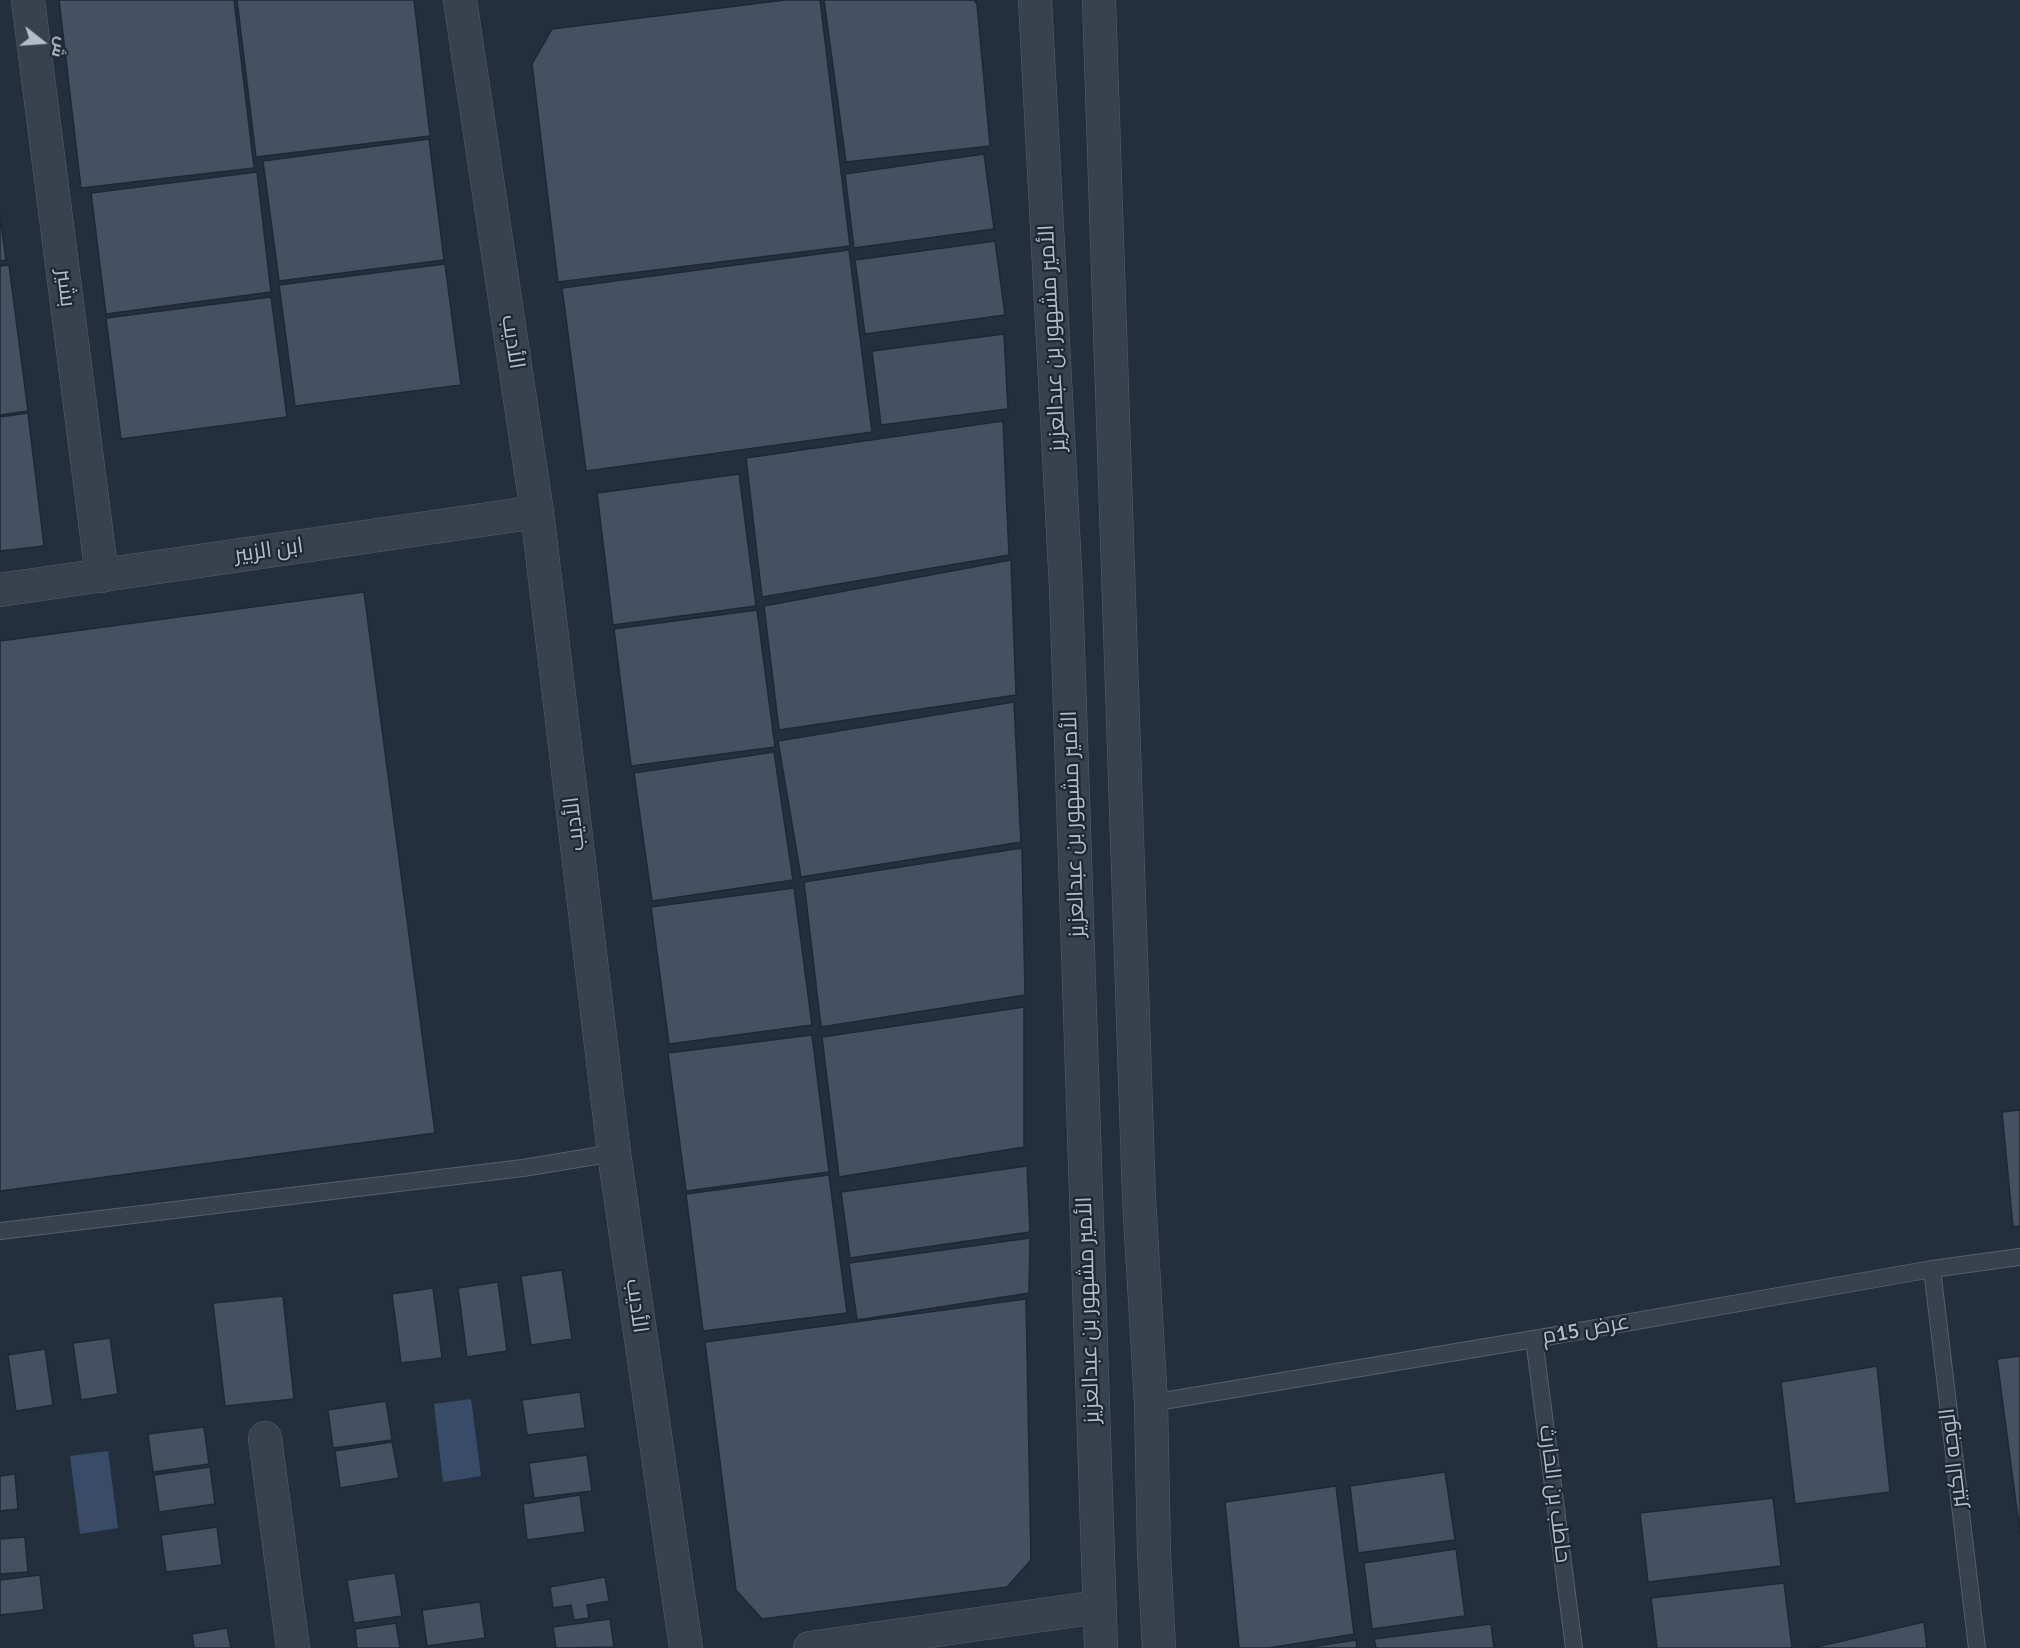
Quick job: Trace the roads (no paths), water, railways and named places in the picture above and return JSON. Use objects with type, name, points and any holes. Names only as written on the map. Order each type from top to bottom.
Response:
[{"type":"street","name":"بشير","points":[[28,0],[102,576]]},
{"type":"street","name":"الأديب","points":[[460,0],[537,512],[614,1153],[686,1648]]},
{"type":"street","name":"الأمير مشهور بن عبدالعزيز","points":[[1035,0],[1066,588],[1101,1648]]},
{"type":"street","points":[[1099,0],[1138,1186],[1151,1402],[1154,1554],[1159,1648]]},
{"type":"street","name":"ابن الزبير","points":[[0,590],[537,512]]},
{"type":"street","points":[[265,1438],[293,1648]]},
{"type":"street","points":[[810,1648],[1098,1607]]},
{"type":"lane","points":[[0,1231],[523,1168],[614,1153]]},
{"type":"lane","name":"عرض 15م","points":[[1151,1402],[1534,1340],[1932,1269],[2020,1257]]},
{"type":"lane","name":"الوجه الكبير","points":[[1932,1269],[1977,1648]]},
{"type":"lane","name":"حاطب بن الحارث","points":[[1534,1340],[1574,1648]]},
{"type":"water","points":[[471,1399],[481,1476],[443,1482],[434,1404]]},
{"type":"water","points":[[108,1451],[118,1528],[80,1534],[70,1456]]}]
